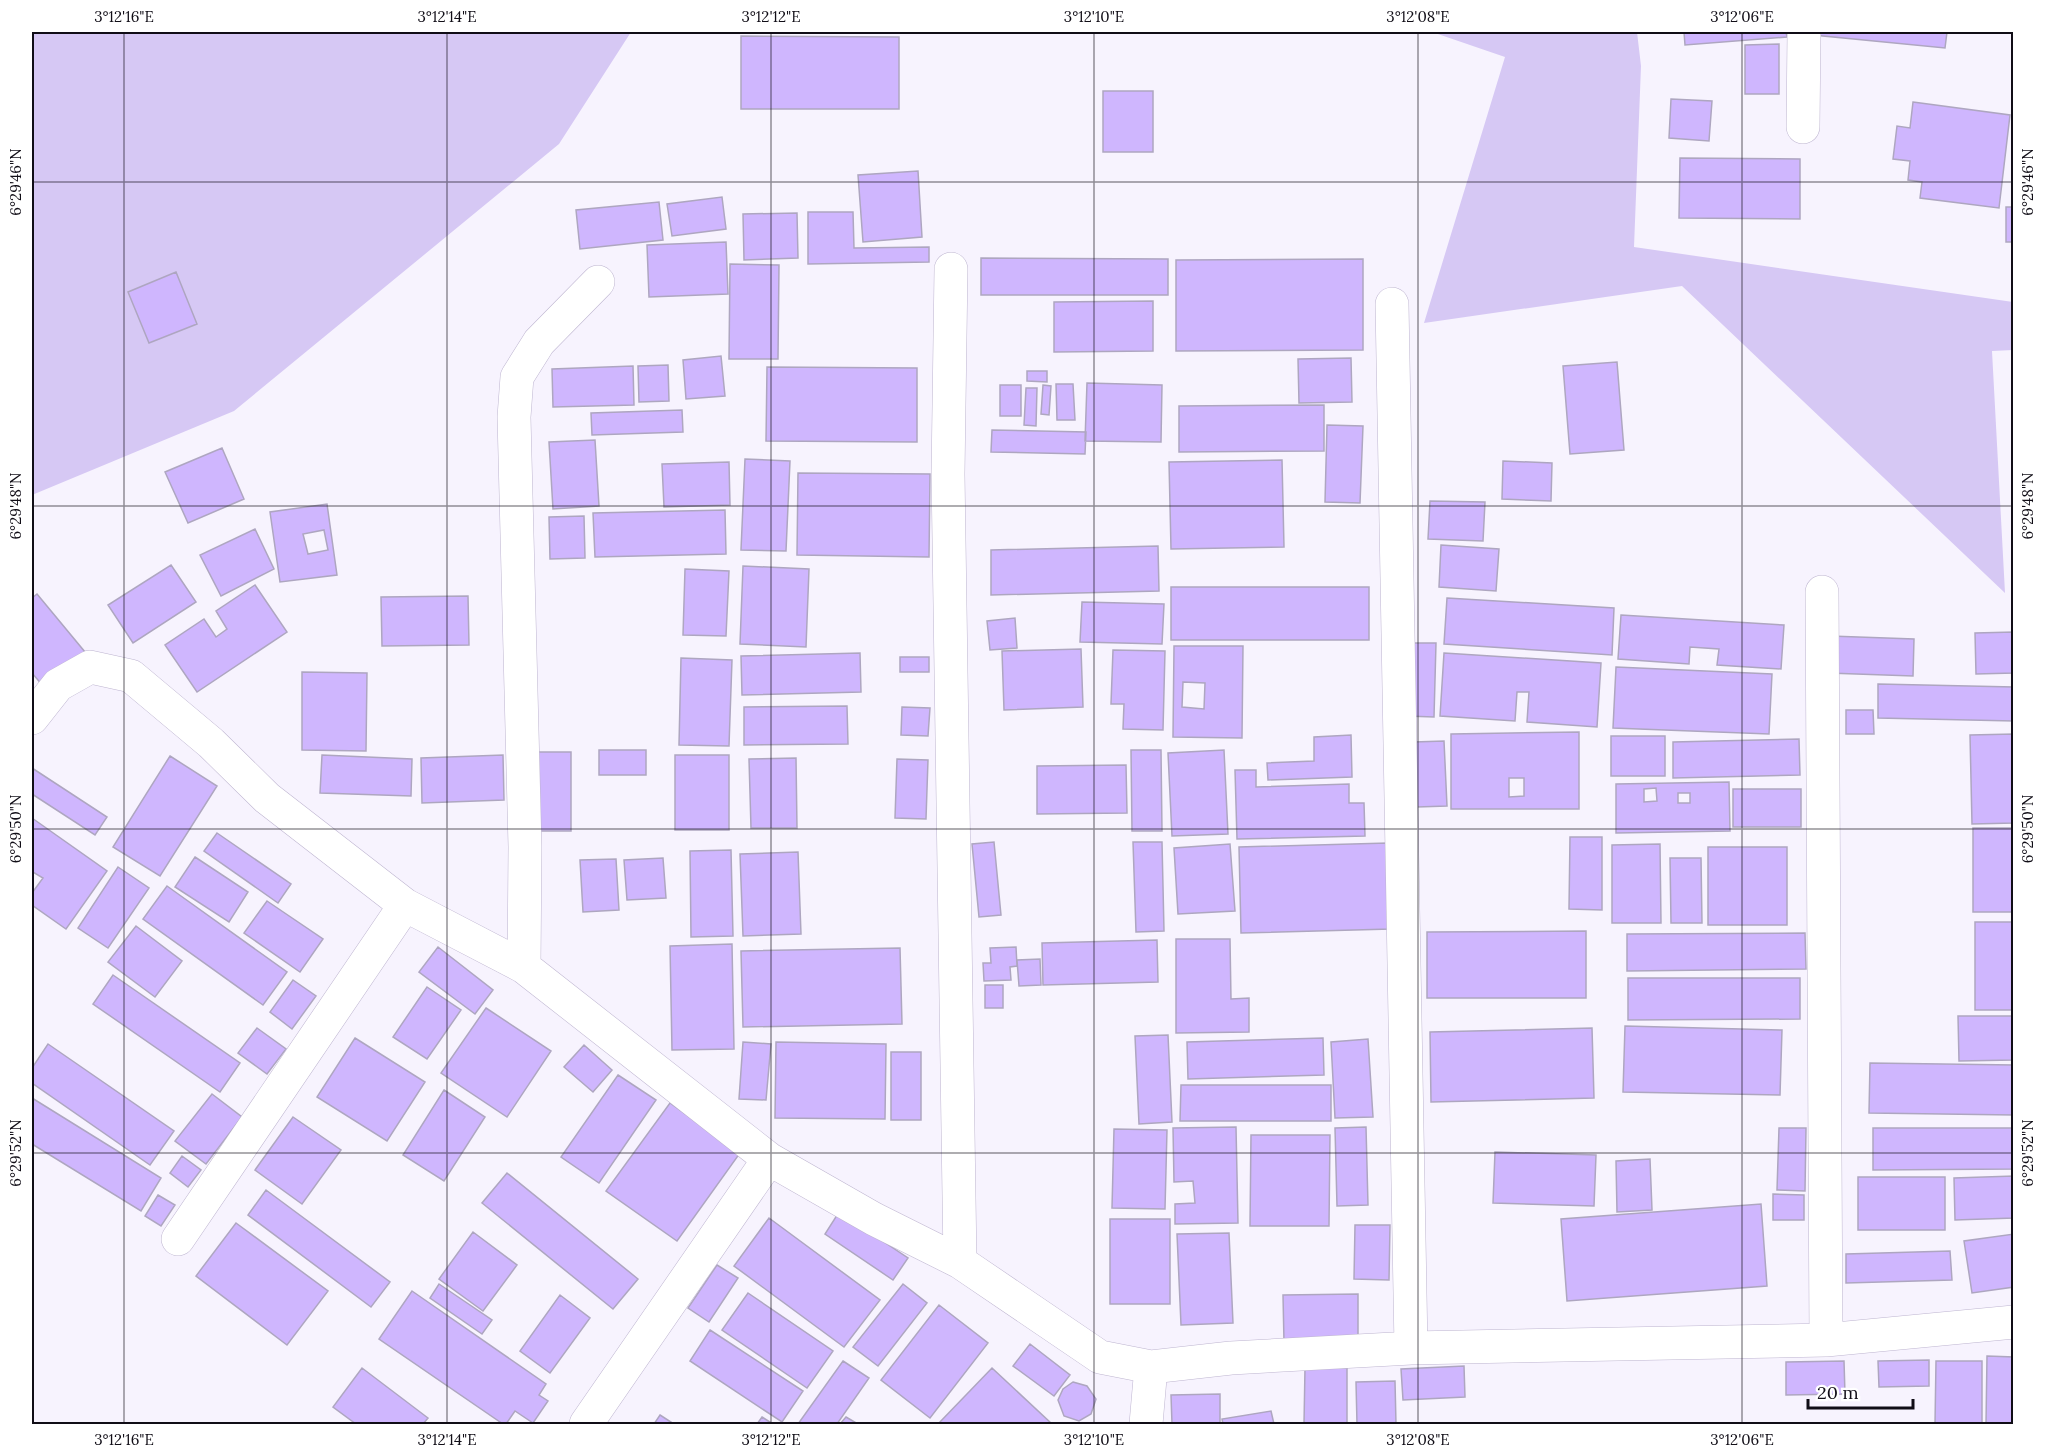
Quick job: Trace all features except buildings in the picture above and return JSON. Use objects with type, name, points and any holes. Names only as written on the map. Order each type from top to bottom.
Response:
[{"type":"street","points":[[1803,127],[1804,32]]},
{"type":"street","points":[[951,270],[948,474],[960,1262]]},
{"type":"street","points":[[524,967],[525,846],[514,417],[517,377],[539,342],[598,282]]},
{"type":"street","points":[[1392,304],[1411,1348]]},
{"type":"street","points":[[1822,592],[1826,1340]]},
{"type":"street","points":[[32,718],[58,685],[90,667],[131,676],[212,743],[267,798],[405,905],[524,967],[769,1159],[874,1219],[960,1262],[1100,1357],[1151,1367],[1231,1358],[1411,1348],[1826,1340],[2013,1322]]},
{"type":"street","points":[[178,1239],[405,905]]},
{"type":"street","points":[[586,1425],[769,1159]]},
{"type":"street","points":[[1146,1425],[1151,1367]]},
{"type":"shaded area","points":[[32,32],[631,32],[559,144],[234,411],[32,495]]},
{"type":"shaded area","points":[[1432,32],[1637,32],[1641,66],[1634,247],[2013,302],[2013,350],[1992,351],[2005,593],[1682,286],[1424,323],[1505,57]]}]
